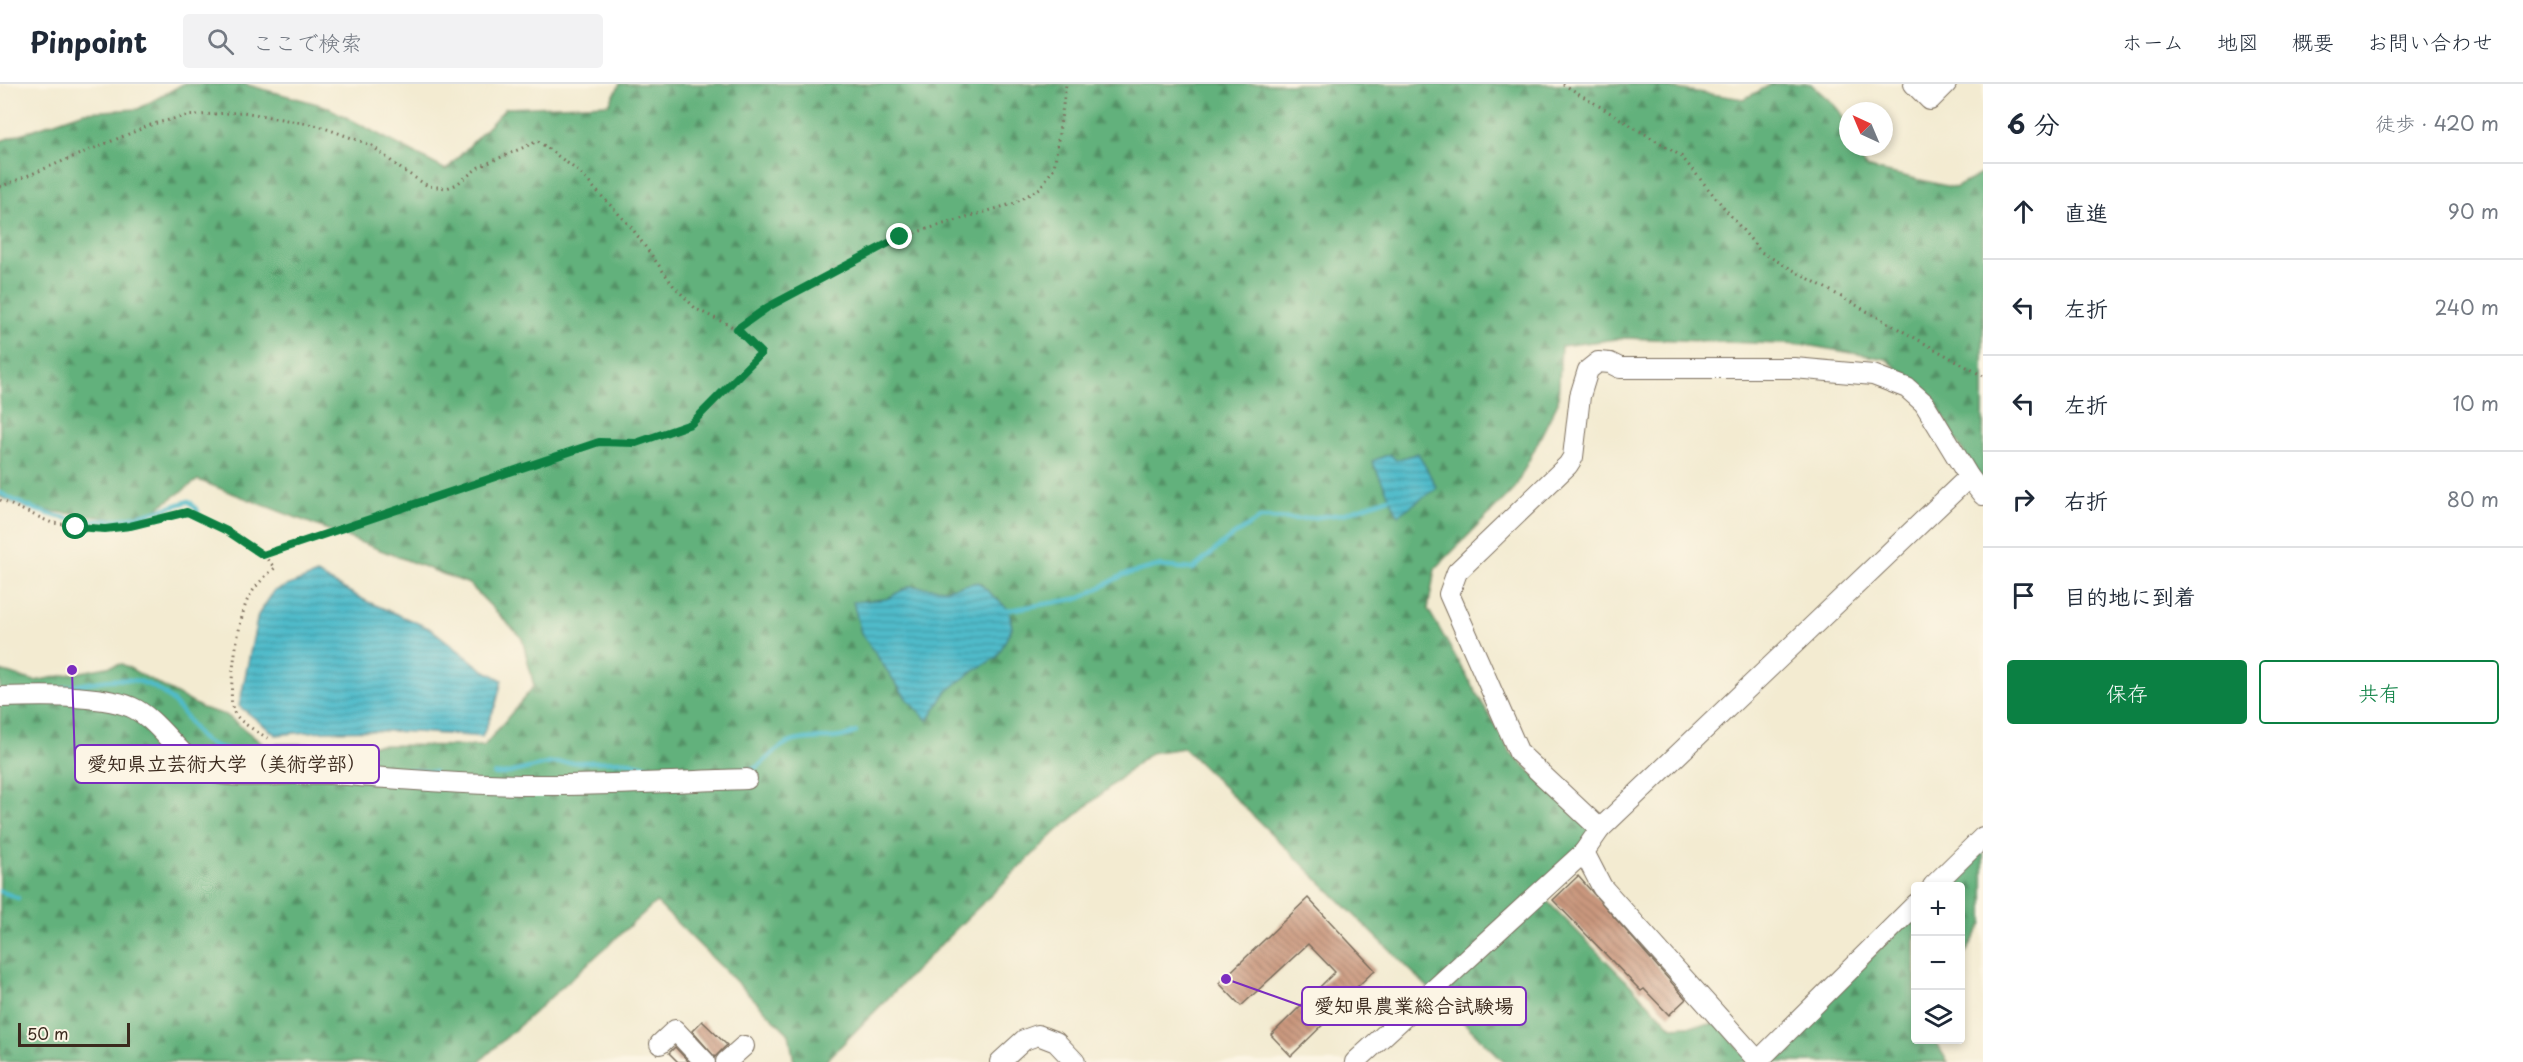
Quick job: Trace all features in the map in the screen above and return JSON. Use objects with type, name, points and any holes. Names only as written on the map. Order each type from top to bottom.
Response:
[{"type":"street","points":[[1914,84],[1930,100],[1946,84]]},
{"type":"street","points":[[1600,829],[1519,753],[1449,594],[1457,572],[1568,465],[1573,457],[1580,396],[1588,370],[1598,362],[1610,363],[1620,368],[1794,368],[1873,375],[1907,388],[1924,403],[1969,477],[1983,495]]},
{"type":"street","points":[[1355,1062],[1584,852],[1600,829],[1969,477]]},
{"type":"street","points":[[0,696],[61,696],[130,707],[148,718],[195,763],[219,774],[328,774],[409,781],[491,784],[604,784],[747,779]]},
{"type":"street","points":[[1937,882],[1983,837]]},
{"type":"street","points":[[1584,852],[1602,887],[1757,1062],[1911,909]]},
{"type":"street","points":[[660,1044],[675,1030],[705,1062]]},
{"type":"street","points":[[1000,1062],[1024,1040],[1038,1035],[1056,1042],[1075,1062]]},
{"type":"street","points":[[726,1062],[744,1046]]},
{"type":"path","points":[[737,329],[768,307],[900,237],[1015,203],[1040,188],[1054,168],[1066,84]]},
{"type":"path","points":[[1563,84],[1681,156],[1761,252],[1983,376]]},
{"type":"path","points":[[0,187],[153,124],[196,115],[243,112],[319,126],[371,145],[428,186],[447,188],[457,184],[479,167],[538,141],[578,171],[631,227],[673,285],[696,309],[737,329],[761,353],[691,424],[636,443],[599,442],[263,555]]},
{"type":"path","points":[[0,500],[52,523],[105,529],[130,526],[187,512],[227,531],[263,555],[275,568],[258,582],[246,602],[232,676],[232,700],[237,718],[269,739]]},
{"type":"green space","points":[[183,84],[244,84],[325,106],[446,170],[506,108],[609,104],[620,84],[1643,84],[1744,99],[1772,84],[1811,84],[1839,110],[1839,156],[1861,156],[1865,167],[1955,188],[1983,173],[1983,487],[1933,398],[1886,359],[1806,345],[1625,338],[1561,346],[1558,402],[1515,488],[1435,569],[1428,609],[1511,753],[1592,830],[1546,900],[1672,1027],[1717,1024],[1752,1062],[1504,1062],[1184,748],[1150,753],[1056,832],[959,926],[825,1062],[794,1062],[789,1034],[656,902],[479,1062],[0,1062],[0,671],[35,681],[122,664],[202,708],[226,715],[263,744],[484,746],[534,686],[522,638],[469,584],[198,480],[139,521],[29,509],[0,497],[0,141],[84,112],[138,109]]},
{"type":"green space","points":[[1980,850],[1983,854],[1983,923],[1965,954],[1965,882],[1947,882]]},
{"type":"green space","points":[[1911,918],[1911,1044],[1937,1044],[1948,1062],[1766,1062]]},
{"type":"water","points":[[1418,453],[1437,488],[1398,515],[1372,461],[1390,454],[1396,460]]},
{"type":"water","points":[[317,574],[366,601],[431,629],[482,669],[502,680],[496,704],[482,737],[379,731],[327,731],[276,735],[239,706],[258,615],[274,591]]},
{"type":"water","points":[[978,582],[1009,610],[1012,628],[997,657],[969,674],[946,692],[928,721],[906,698],[861,633],[853,602],[886,599],[910,586],[945,589]]},
{"type":"building","points":[[1578,876],[1686,999],[1669,1015],[1644,989],[1641,991],[1553,900]]},
{"type":"building","points":[[1308,898],[1375,970],[1340,1003],[1342,1006],[1291,1056],[1271,1035],[1335,972],[1308,944],[1241,1006],[1219,983]]},
{"type":"building","points":[[702,1021],[727,1045],[715,1057],[692,1031]]},
{"type":"building","points":[[675,1047],[689,1062],[678,1062],[669,1053]]},
{"type":"waterway","points":[[0,493],[26,506],[71,519],[115,520],[138,516],[189,501],[198,511]]},
{"type":"waterway","points":[[1009,610],[1081,598],[1123,575],[1158,566],[1193,569],[1227,540],[1260,518],[1301,519],[1343,514],[1389,498]]},
{"type":"waterway","points":[[63,688],[115,680],[145,683],[172,700],[203,740],[221,748],[247,754],[327,765],[434,772]]},
{"type":"waterway","points":[[732,771],[755,768],[778,748],[796,740],[840,737],[856,732]]},
{"type":"waterway","points":[[494,774],[504,774],[551,763],[625,761],[674,773]]},
{"type":"waterway","points":[[0,891],[18,898]]},
{"type":"place","name":"愛知県立芸術大学（美術学部）","points":[[72,670]]},
{"type":"place","name":"愛知県農業総合試験場","points":[[1226,979]]},
{"type":"route","points":[[76,527],[105,529],[130,526],[187,512],[227,531],[263,555],[599,442],[636,443],[691,424],[761,353],[737,329],[768,307],[900,237]]}]
